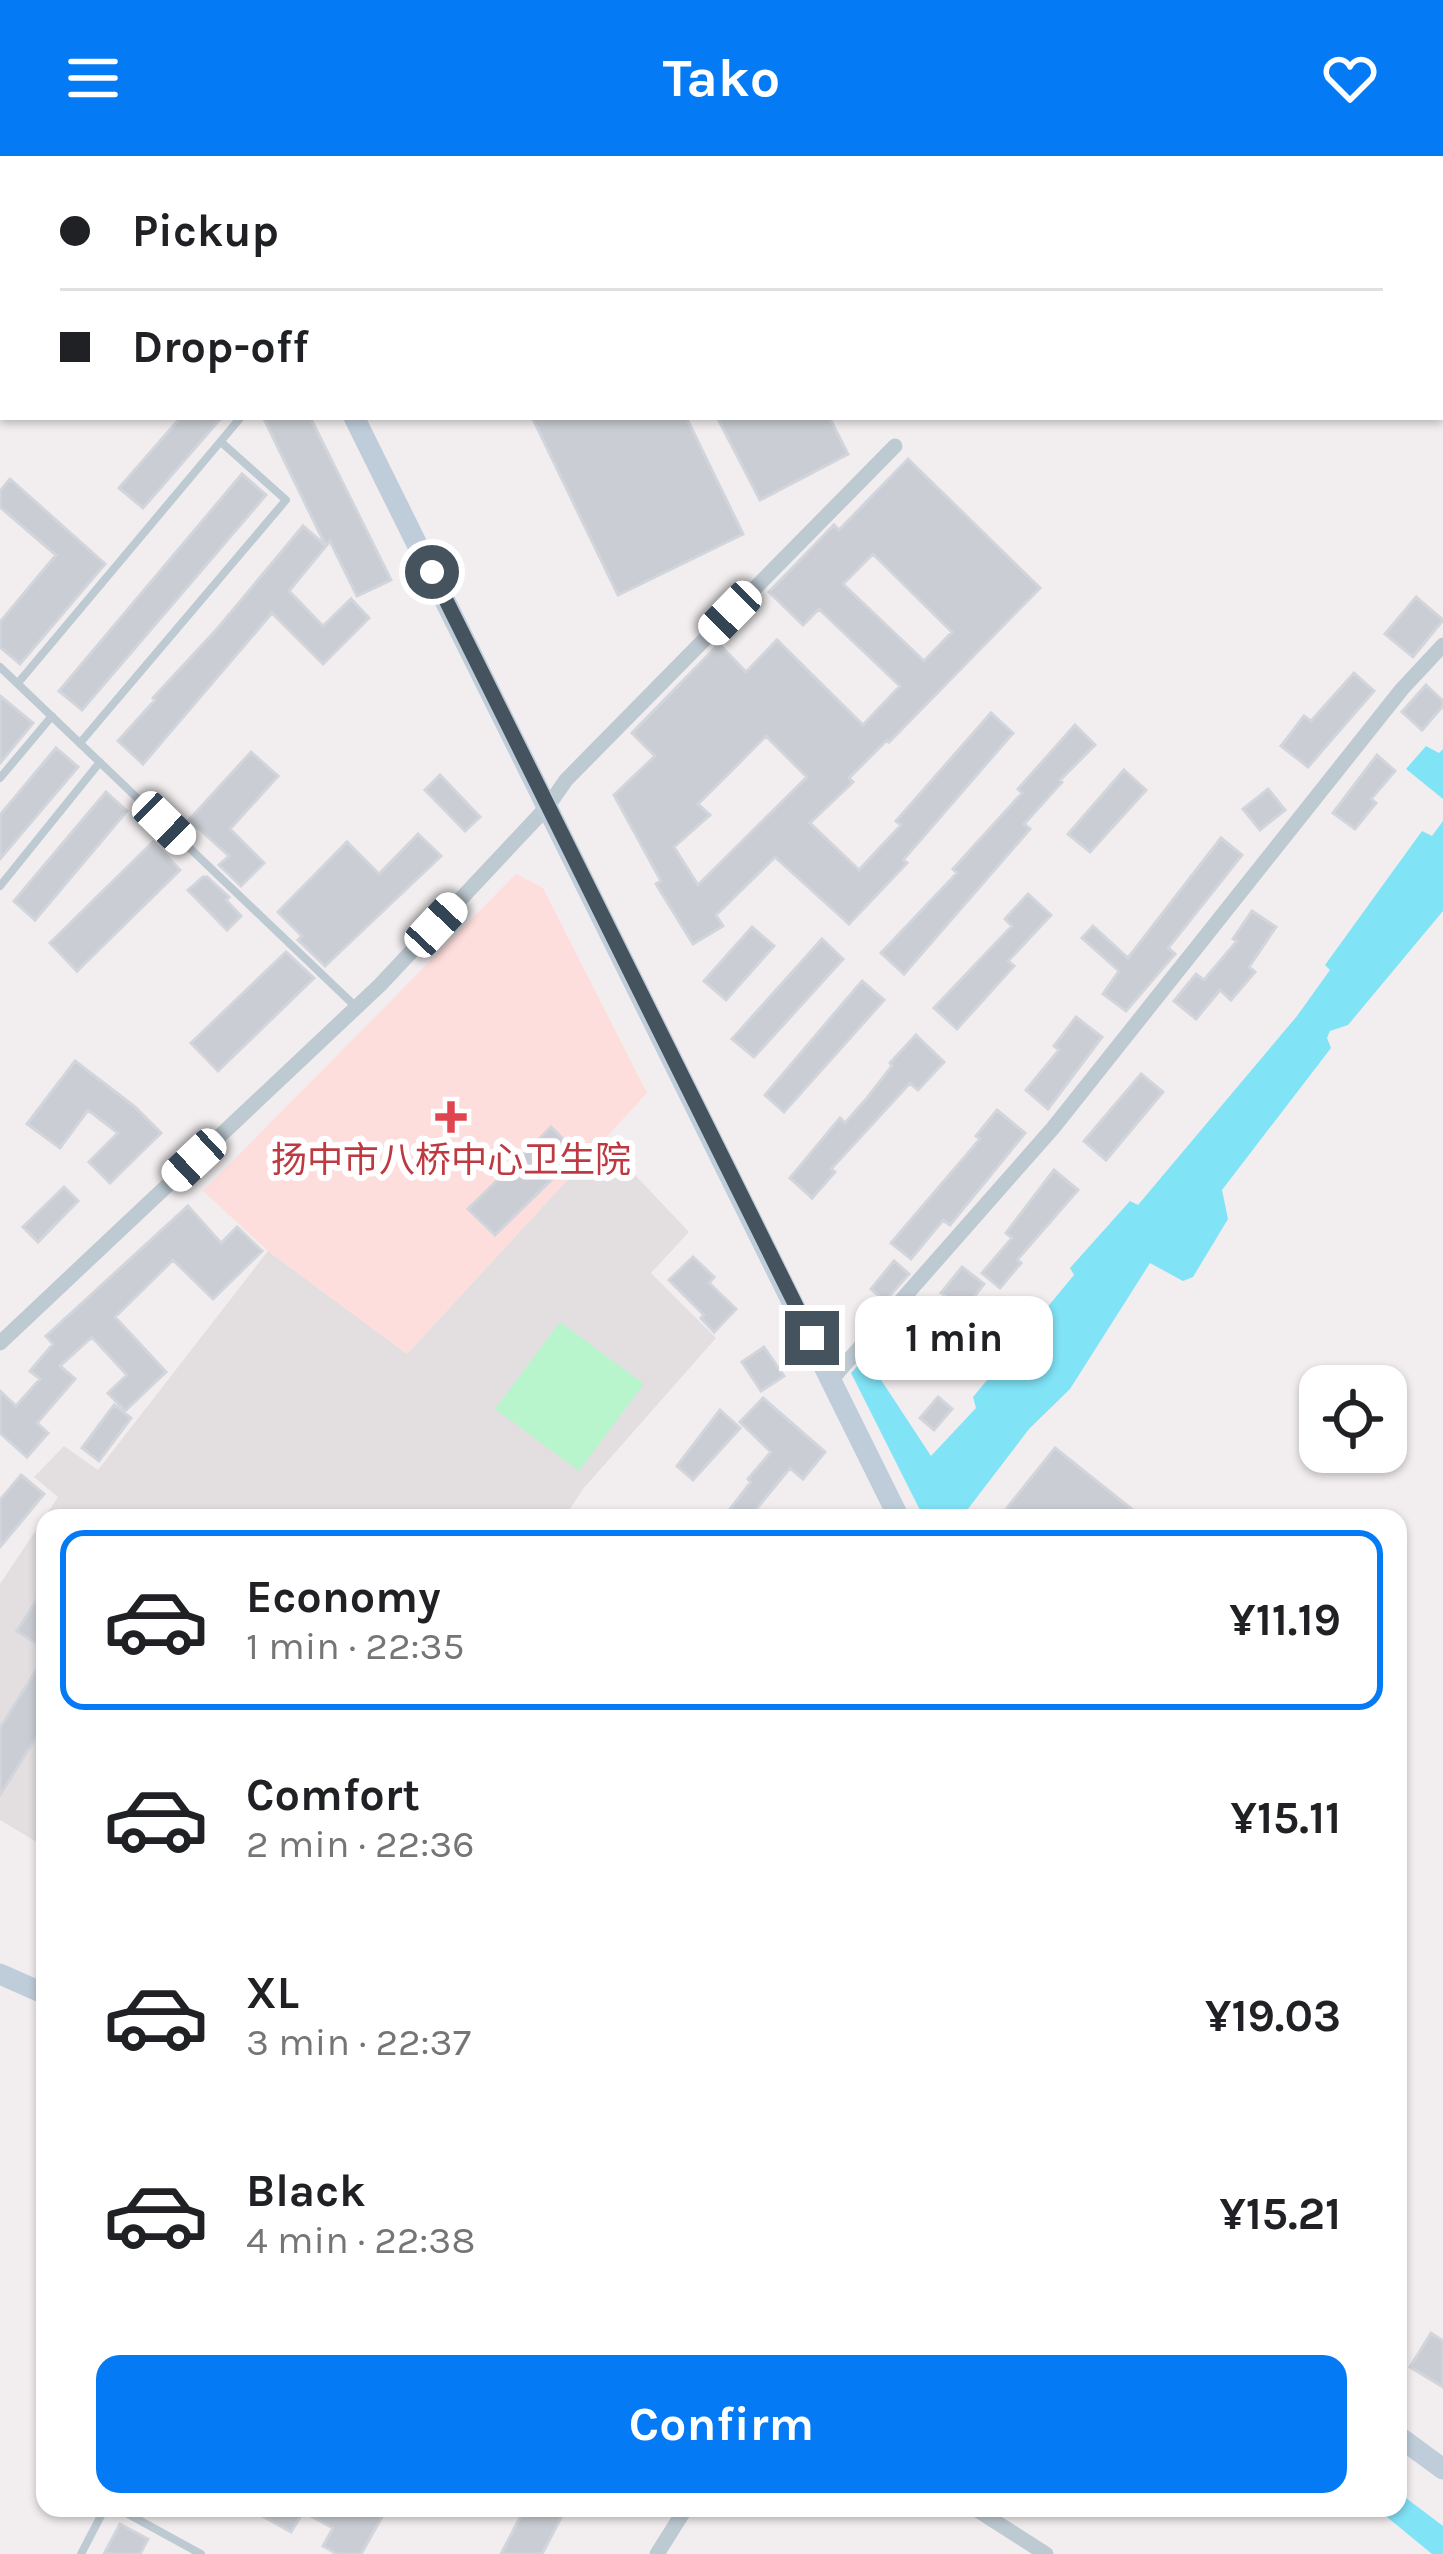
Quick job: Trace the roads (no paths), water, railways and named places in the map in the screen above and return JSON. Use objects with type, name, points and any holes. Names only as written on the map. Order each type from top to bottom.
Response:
[{"type":"street","points":[[355,420],[894,1509]]},
{"type":"street","points":[[0,1343],[356,1007],[548,806],[566,780],[895,446]]},
{"type":"street","points":[[832,1379],[1053,1128],[1402,689],[1443,644]]},
{"type":"street","points":[[0,1974],[36,1990]]},
{"type":"street","points":[[1407,2443],[1443,2469]]},
{"type":"street","points":[[657,2554],[680,2517]]},
{"type":"street","points":[[988,2517],[1046,2554]]},
{"type":"lane","points":[[18,683],[239,420]]},
{"type":"lane","points":[[80,743],[286,500],[221,442]]},
{"type":"lane","points":[[0,667],[356,1007]]},
{"type":"lane","points":[[0,778],[52,716]]},
{"type":"lane","points":[[0,886],[100,762]]},
{"type":"lane","points":[[81,2554],[100,2517]]},
{"type":"lane","points":[[133,2517],[201,2554]]},
{"type":"water","points":[[1426,746],[1439,753],[1443,749],[1443,799],[1406,769]]},
{"type":"water","points":[[1443,821],[1443,911],[1348,1025],[1330,1031],[1331,1048],[1222,1190],[1228,1219],[1193,1277],[1183,1281],[1150,1263],[1070,1389],[1029,1429],[968,1509],[919,1509],[851,1373],[866,1357],[931,1456],[976,1408],[973,1397],[1074,1275],[1070,1268],[1130,1201],[1138,1205],[1297,1016],[1330,970],[1325,965],[1422,831],[1432,836]]},
{"type":"water","points":[[1407,2499],[1443,2526],[1443,2554],[1432,2554],[1387,2517],[1407,2517]]},
{"type":"place","name":"扬中市八桥中心卫生院","points":[[451,1117]]}]
